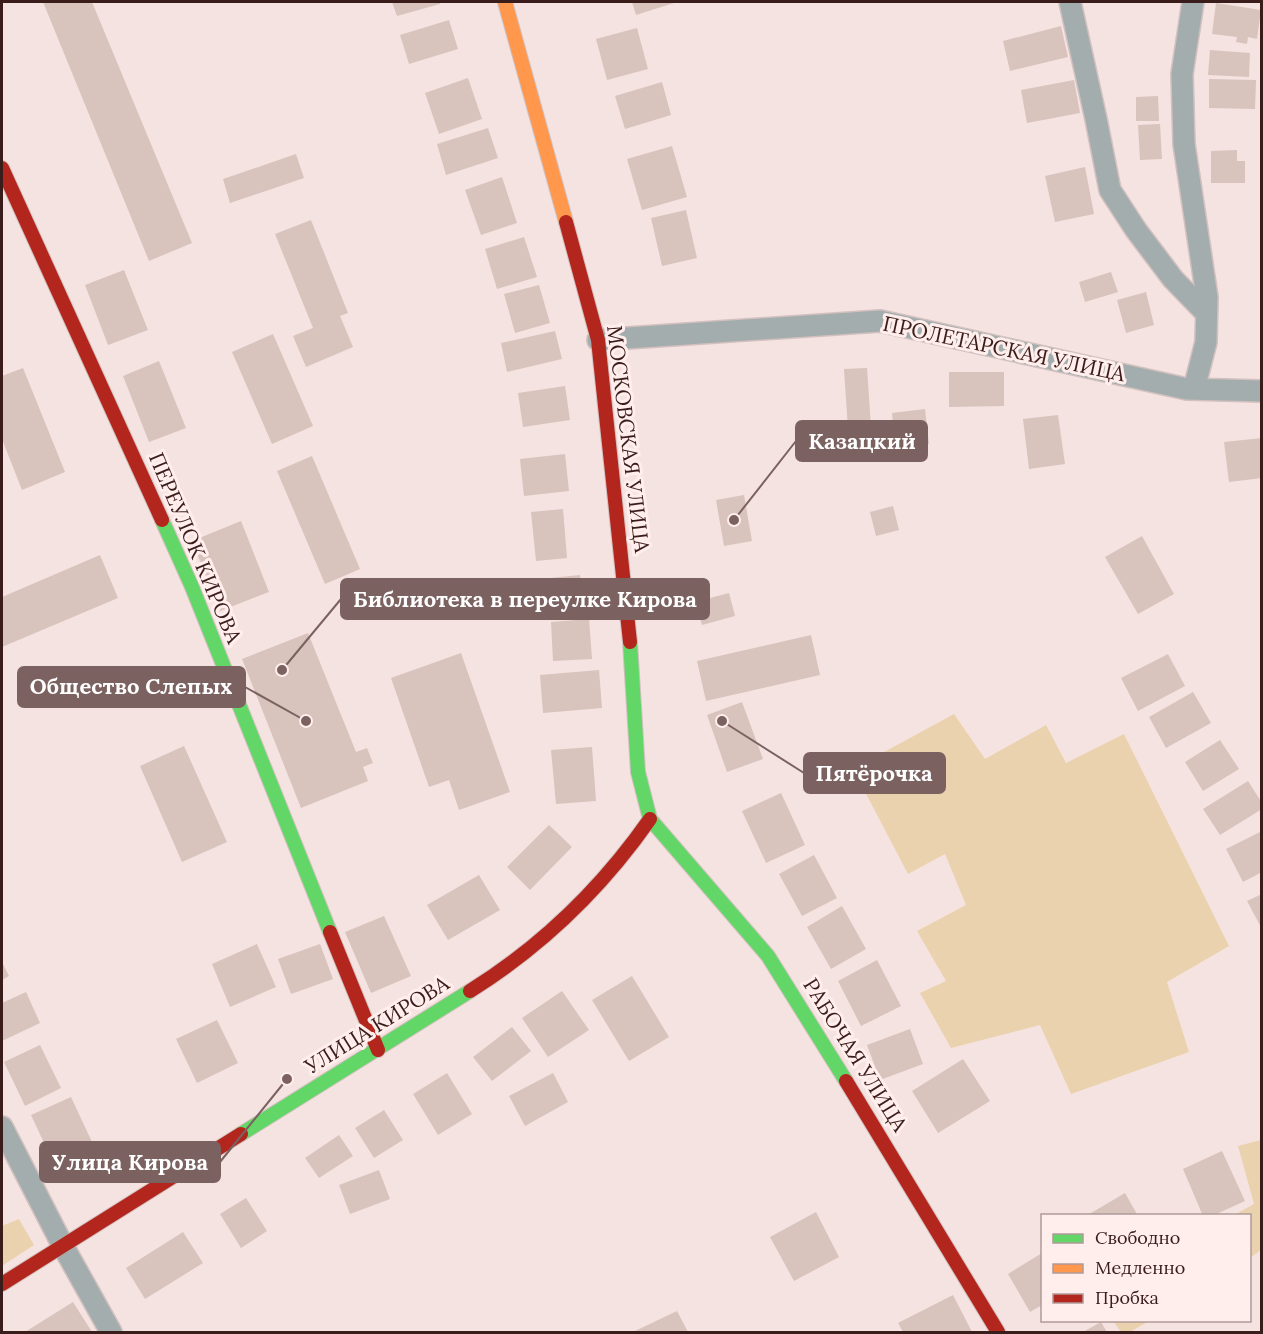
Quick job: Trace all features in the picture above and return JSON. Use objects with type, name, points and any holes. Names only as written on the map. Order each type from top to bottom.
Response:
[{"type":"street","name":"МОСКОВСКАЯ УЛИЦА","points":[[505,2],[598,340],[620,535],[631,655],[638,772],[650,819]]},
{"type":"street","points":[[1070,2],[1110,190],[1136,230],[1173,279],[1206,314]]},
{"type":"street","points":[[1192,2],[1182,74],[1184,144],[1207,297],[1206,342],[1194,389]]},
{"type":"street","name":"ПЕРЕУЛОК КИРОВА","points":[[2,168],[192,587],[378,1050]]},
{"type":"street","name":"ПРОЛЕТАРСКАЯ УЛИЦА","points":[[598,340],[880,321],[1194,389],[1262,392]]},
{"type":"street","name":"УЛИЦА КИРОВА","points":[[2,1284],[505,969],[560,924],[604,880],[650,819]]},
{"type":"street","name":"РАБОЧАЯ УЛИЦА","points":[[650,819],[768,956],[806,1013],[998,1332]]},
{"type":"street","points":[[2,1127],[63,1246],[111,1332]]},
{"type":"shaded area","points":[[954,714],[985,759],[1046,725],[1066,763],[1124,734],[1229,946],[1167,982],[1189,1052],[1071,1094],[1040,1025],[951,1048],[920,993],[946,981],[917,931],[966,905],[945,854],[908,874],[853,769]]},
{"type":"shaded area","points":[[1261,1140],[1261,1250],[1251,1257],[1251,1214],[1236,1214],[1254,1204],[1238,1146]]},
{"type":"shaded area","points":[[19,1219],[34,1245],[2,1266],[2,1226]]},
{"type":"shaded area","points":[[1114,1322],[1147,1322],[1130,1332],[1121,1332]]},
{"type":"building","points":[[43,2],[92,2],[192,243],[149,261]]},
{"type":"building","points":[[392,2],[440,2],[440,4],[397,16]]},
{"type":"building","points":[[632,2],[677,2],[636,15]]},
{"type":"building","points":[[1216,3],[1261,10],[1257,39],[1248,37],[1247,44],[1236,42],[1237,37],[1212,34]]},
{"type":"building","points":[[449,20],[458,49],[409,64],[400,35]]},
{"type":"building","points":[[1061,26],[1068,57],[1010,71],[1003,41]]},
{"type":"building","points":[[637,28],[648,69],[607,80],[596,39]]},
{"type":"building","points":[[1210,50],[1250,53],[1249,77],[1208,75]]},
{"type":"building","points":[[468,78],[482,119],[439,134],[425,93]]},
{"type":"building","points":[[1209,79],[1256,80],[1255,109],[1209,108]]},
{"type":"building","points":[[1074,80],[1080,113],[1027,123],[1021,90]]},
{"type":"building","points":[[662,82],[671,115],[625,129],[615,96]]},
{"type":"building","points":[[1158,96],[1159,121],[1136,121],[1136,97]]},
{"type":"building","points":[[1160,124],[1162,159],[1140,160],[1138,125]]},
{"type":"building","points":[[488,128],[498,158],[446,175],[437,144]]},
{"type":"building","points":[[672,146],[687,197],[642,210],[627,159]]},
{"type":"building","points":[[1237,150],[1237,161],[1245,161],[1245,183],[1211,183],[1211,151]]},
{"type":"building","points":[[296,154],[304,178],[230,203],[223,179]]},
{"type":"building","points":[[1085,167],[1094,214],[1055,222],[1045,176]]},
{"type":"building","points":[[502,177],[517,223],[481,235],[465,190]]},
{"type":"building","points":[[686,210],[697,258],[662,266],[651,218]]},
{"type":"building","points":[[311,220],[348,313],[340,316],[353,347],[306,367],[293,336],[313,328],[275,234]]},
{"type":"building","points":[[524,237],[537,277],[497,289],[485,249]]},
{"type":"building","points":[[124,270],[148,330],[108,345],[85,285]]},
{"type":"building","points":[[1111,272],[1118,292],[1085,302],[1079,282]]},
{"type":"building","points":[[539,285],[550,323],[515,333],[504,294]]},
{"type":"building","points":[[1146,292],[1154,325],[1126,333],[1117,300]]},
{"type":"building","points":[[555,331],[562,359],[507,372],[501,343]]},
{"type":"building","points":[[273,334],[313,426],[272,444],[232,352]]},
{"type":"building","points":[[159,361],[186,428],[149,442],[123,376]]},
{"type":"building","points":[[23,368],[65,472],[22,490],[2,439],[2,376]]},
{"type":"building","points":[[867,368],[872,442],[849,444],[844,369]]},
{"type":"building","points":[[949,372],[1004,372],[1004,406],[949,407]]},
{"type":"building","points":[[565,386],[570,420],[523,427],[518,393]]},
{"type":"building","points":[[925,409],[929,444],[895,447],[892,413]]},
{"type":"building","points":[[1058,415],[1065,464],[1029,469],[1023,419]]},
{"type":"building","points":[[1262,438],[1262,478],[1229,482],[1224,442]]},
{"type":"building","points":[[565,454],[569,491],[524,496],[520,459]]},
{"type":"building","points":[[312,456],[360,569],[325,584],[277,471]]},
{"type":"building","points":[[744,495],[752,541],[724,546],[716,500]]},
{"type":"building","points":[[893,506],[899,530],[876,536],[870,512]]},
{"type":"building","points":[[563,509],[567,558],[536,561],[531,512]]},
{"type":"building","points":[[241,521],[269,592],[220,611],[192,541]]},
{"type":"building","points":[[1142,536],[1174,594],[1138,614],[1105,557]]},
{"type":"building","points":[[100,555],[118,598],[2,647],[2,597]]},
{"type":"building","points":[[580,575],[583,601],[534,607],[531,580]]},
{"type":"building","points":[[729,593],[735,616],[702,625],[695,602]]},
{"type":"building","points":[[589,619],[592,659],[553,661],[551,622]]},
{"type":"building","points":[[308,633],[356,752],[367,748],[373,763],[363,767],[368,781],[301,808],[242,659]]},
{"type":"building","points":[[811,635],[820,675],[706,701],[697,661]]},
{"type":"building","points":[[461,653],[510,792],[459,810],[449,780],[429,787],[391,678]]},
{"type":"building","points":[[1168,654],[1185,686],[1138,711],[1121,678]]},
{"type":"building","points":[[599,670],[602,708],[543,713],[540,675]]},
{"type":"building","points":[[1193,692],[1211,723],[1166,748],[1149,717]]},
{"type":"building","points":[[742,702],[763,759],[727,772],[707,715]]},
{"type":"building","points":[[1220,740],[1239,769],[1203,791],[1185,762]]},
{"type":"building","points":[[184,746],[227,842],[182,862],[140,766]]},
{"type":"building","points":[[592,747],[596,801],[556,804],[551,750]]},
{"type":"building","points":[[1248,781],[1262,803],[1262,809],[1220,835],[1203,809]]},
{"type":"building","points":[[781,793],[805,845],[766,863],[742,811]]},
{"type":"building","points":[[549,825],[572,847],[530,890],[507,867]]},
{"type":"building","points":[[1262,831],[1262,872],[1243,882],[1226,849]]},
{"type":"building","points":[[814,855],[837,898],[802,916],[779,874]]},
{"type":"building","points":[[479,875],[500,910],[448,940],[427,905]]},
{"type":"building","points":[[1262,894],[1262,929],[1247,901]]},
{"type":"building","points":[[842,906],[866,949],[831,969],[807,927]]},
{"type":"building","points":[[384,916],[411,976],[371,993],[345,932]]},
{"type":"building","points":[[257,944],[276,987],[230,1007],[212,964]]},
{"type":"building","points":[[320,944],[333,979],[291,994],[278,959]]},
{"type":"building","points":[[877,960],[901,1006],[861,1026],[838,981]]},
{"type":"building","points":[[2,962],[9,976],[2,980]]},
{"type":"building","points":[[632,976],[669,1037],[629,1061],[592,1000]]},
{"type":"building","points":[[562,991],[589,1030],[548,1057],[522,1018]]},
{"type":"building","points":[[26,992],[40,1023],[2,1041],[2,1003]]},
{"type":"building","points":[[217,1020],[238,1063],[197,1083],[176,1039]]},
{"type":"building","points":[[512,1027],[531,1051],[492,1081],[473,1057]]},
{"type":"building","points":[[910,1029],[923,1064],[880,1080],[867,1045]]},
{"type":"building","points":[[40,1045],[61,1088],[25,1106],[4,1062]]},
{"type":"building","points":[[963,1059],[990,1101],[938,1133],[912,1091]]},
{"type":"building","points":[[447,1073],[472,1114],[438,1135],[413,1094]]},
{"type":"building","points":[[553,1073],[568,1102],[525,1126],[509,1096]]},
{"type":"building","points":[[71,1097],[92,1142],[52,1160],[31,1115]]},
{"type":"building","points":[[384,1110],[403,1140],[374,1158],[355,1128]]},
{"type":"building","points":[[339,1135],[353,1156],[319,1178],[305,1158]]},
{"type":"building","points":[[1222,1151],[1245,1201],[1216,1214],[1202,1214],[1183,1169]]},
{"type":"building","points":[[379,1170],[390,1199],[350,1214],[339,1185]]},
{"type":"building","points":[[1125,1193],[1137,1214],[1089,1214]]},
{"type":"building","points":[[246,1198],[267,1231],[241,1248],[220,1214]]},
{"type":"building","points":[[816,1212],[839,1257],[794,1281],[770,1237]]},
{"type":"building","points":[[183,1232],[203,1263],[145,1299],[126,1268]]},
{"type":"building","points":[[1041,1254],[1041,1306],[1030,1312],[1008,1274]]},
{"type":"building","points":[[953,1295],[972,1332],[903,1332],[898,1323]]},
{"type":"building","points":[[73,1302],[92,1332],[25,1332]]},
{"type":"building","points":[[677,1311],[688,1332],[633,1332]]},
{"type":"building","points":[[1101,1322],[1107,1332],[1083,1332]]},
{"type":"traffic: fast","points":[[162,520],[192,587],[330,932]]},
{"type":"traffic: fast","points":[[630,642],[638,772],[650,819],[768,956],[846,1081]]},
{"type":"traffic: fast","points":[[241,1134],[470,991]]},
{"type":"traffic: slow","points":[[505,2],[566,222]]},
{"type":"traffic: jam","points":[[2,168],[162,520]]},
{"type":"traffic: jam","points":[[566,222],[598,340],[630,642]]},
{"type":"traffic: jam","points":[[470,991],[522,955],[569,914],[611,869],[650,819]]},
{"type":"traffic: jam","points":[[330,932],[378,1050]]},
{"type":"traffic: jam","points":[[846,1081],[998,1332]]},
{"type":"traffic: jam","points":[[2,1284],[241,1134]]},
{"type":"place","name":"Казацкий","points":[[734,520]]},
{"type":"place","name":"Библиотека в переулке Кирова","points":[[282,670]]},
{"type":"place","name":"Общество Слепых","points":[[306,721]]},
{"type":"place","name":"Пятёрочка","points":[[722,721]]},
{"type":"place","name":"Улица Кирова","points":[[287,1079]]}]
